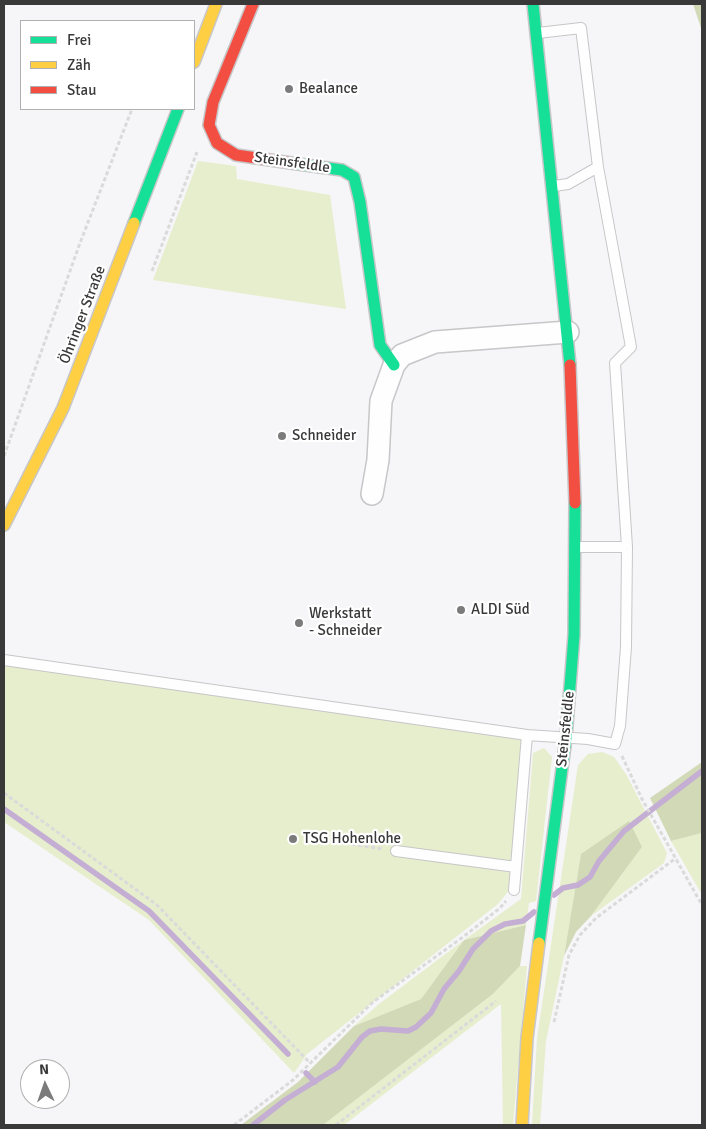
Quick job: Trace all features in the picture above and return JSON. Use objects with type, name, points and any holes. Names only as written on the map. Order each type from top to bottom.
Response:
[{"type":"street","points":[[195,59],[216,4]]},
{"type":"street","points":[[209,125],[214,102],[253,4]]},
{"type":"street","name":"Steinsfeldle","points":[[522,1125],[527,1038],[566,738],[574,634],[576,547],[574,441],[568,332],[533,4]]},
{"type":"street","name":"Öhringer Straße","points":[[4,526],[63,408],[178,110]]},
{"type":"street","name":"Steinsfeldle","points":[[209,125],[218,143],[236,155],[342,170],[354,177],[360,202],[380,345],[394,365]]},
{"type":"street","points":[[372,494],[378,460],[381,401],[394,365],[402,355],[434,342],[568,332]]},
{"type":"lane","points":[[4,660],[527,735],[588,739],[615,744],[620,726],[626,647],[627,547],[615,363],[631,347],[598,167],[581,28],[536,33]]},
{"type":"lane","points":[[552,186],[568,184],[598,167]]},
{"type":"lane","points":[[576,547],[627,547]]},
{"type":"lane","points":[[514,890],[527,735]]},
{"type":"lane","points":[[396,851],[516,868]]},
{"type":"path","points":[[4,456],[80,243],[132,110]]},
{"type":"path","points":[[152,271],[173,212],[209,125]]},
{"type":"path","points":[[615,744],[642,800],[702,904]]},
{"type":"path","points":[[4,793],[157,905],[310,1063]]},
{"type":"path","points":[[352,833],[350,844],[396,851]]},
{"type":"path","points":[[552,1031],[569,955],[580,935],[596,918],[676,858]]},
{"type":"path","points":[[234,1125],[294,1080],[373,1002],[500,908],[514,890]]},
{"type":"path","points":[[336,1125],[496,1001]]},
{"type":"green space","points":[[693,4],[702,4],[702,31]]},
{"type":"green space","points":[[198,161],[236,166],[237,179],[330,195],[346,309],[153,280]]},
{"type":"green space","name":"TSG Hohenlohe","points":[[4,663],[523,740],[511,888],[498,904],[307,1054],[294,1073],[149,920],[4,822]]},
{"type":"green space","points":[[544,748],[552,757],[536,901],[529,903],[526,925],[464,940],[521,899],[533,753]]},
{"type":"green space","points":[[602,752],[614,757],[626,774],[667,853],[664,863],[591,916],[642,847],[581,855],[564,956],[546,1041],[540,1125],[532,1125],[537,1038],[578,765],[588,754]]},
{"type":"green space","points":[[702,762],[702,833],[671,841],[650,798]]},
{"type":"green space","points":[[629,821],[642,847],[591,916],[576,932],[564,956],[581,854]]},
{"type":"green space","points":[[702,833],[702,895],[671,841]]},
{"type":"green space","points":[[526,925],[520,966],[493,994],[323,1125],[241,1125],[298,1082],[354,1026],[421,999],[464,940]]},
{"type":"green space","points":[[464,940],[421,999],[354,1026],[379,1004]]},
{"type":"green space","points":[[520,966],[527,966],[513,1125],[503,1125],[501,1004],[344,1125],[323,1125],[493,994]]},
{"type":"waterway","points":[[554,895],[563,888],[578,885],[590,877],[599,861],[624,831],[702,771]]},
{"type":"waterway","points":[[4,809],[149,911],[288,1054]]},
{"type":"waterway","points":[[253,1125],[285,1100],[338,1067],[362,1037],[370,1031],[381,1029],[408,1031],[416,1027],[431,1013],[444,989],[459,971],[473,949],[491,931],[505,924],[523,921],[534,912]]},
{"type":"waterway","points":[[306,1073],[315,1082]]},
{"type":"traffic: fast","points":[[533,4],[570,365]]},
{"type":"traffic: fast","points":[[134,223],[178,110]]},
{"type":"traffic: fast","points":[[291,163],[342,170],[354,177],[360,202],[380,345],[394,365]]},
{"type":"traffic: fast","points":[[539,943],[566,738],[574,635],[575,503]]},
{"type":"traffic: slow","points":[[195,59],[216,4]]},
{"type":"traffic: slow","points":[[4,525],[63,408],[134,223]]},
{"type":"traffic: slow","points":[[522,1125],[527,1038],[539,943]]},
{"type":"traffic: jam","points":[[253,4],[213,102],[209,125],[217,143],[236,155],[291,163]]},
{"type":"traffic: jam","points":[[570,365],[575,503]]},
{"type":"place","name":"Bealance","points":[[289,89]]},
{"type":"place","name":"Schneider","points":[[282,436]]},
{"type":"place","name":"ALDI Süd","points":[[461,610]]},
{"type":"place","name":"Werkstatt - Schneider","points":[[299,623]]},
{"type":"place","name":"TSG Hohenlohe","points":[[293,839]]}]
